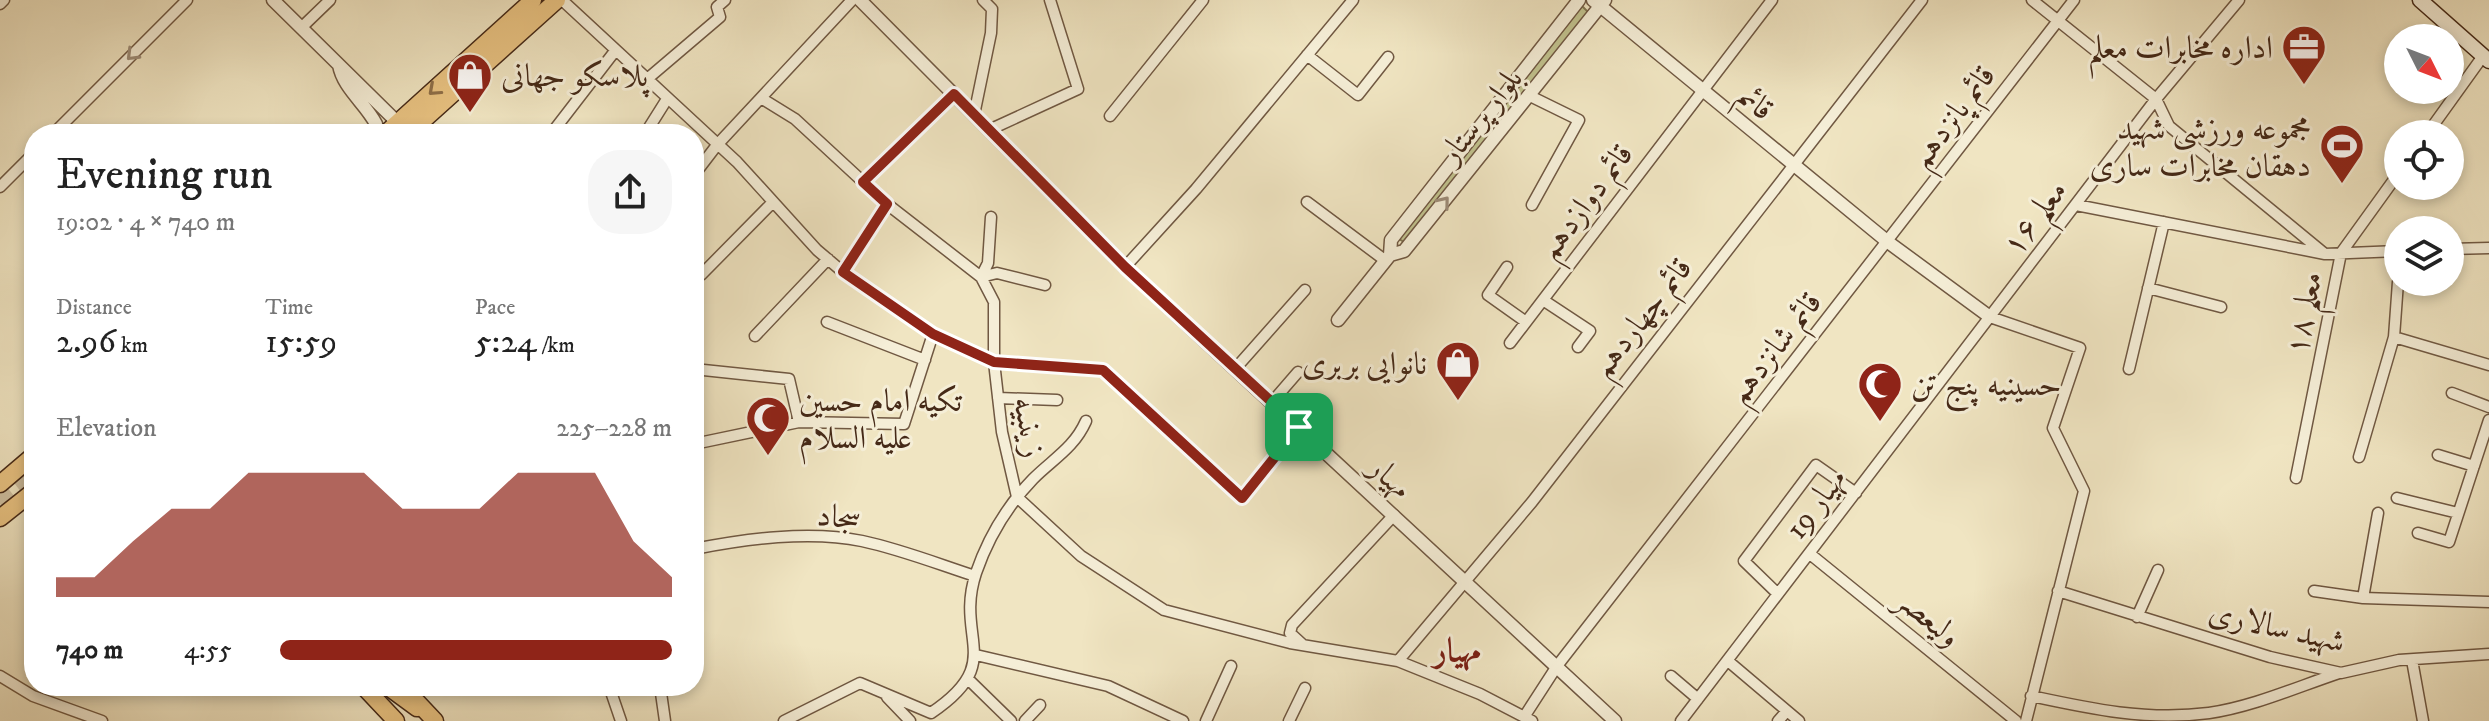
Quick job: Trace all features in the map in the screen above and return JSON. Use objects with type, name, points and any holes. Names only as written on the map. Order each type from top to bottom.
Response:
[{"type":"main road","points":[[404,124],[533,0]]},
{"type":"main road","points":[[406,124],[560,0]]},
{"type":"main road","points":[[2420,0],[2486,58]]},
{"type":"main road","points":[[0,484],[24,464]]},
{"type":"main road","points":[[0,518],[24,499]]},
{"type":"main road","points":[[372,696],[396,721]]},
{"type":"main road","points":[[400,696],[434,721]]},
{"type":"main road","points":[[411,696],[434,721]]},
{"type":"street","points":[[63,124],[187,0]]},
{"type":"street","points":[[273,0],[339,65],[391,124]]},
{"type":"street","points":[[301,28],[330,0]]},
{"type":"street","name":"زینبیه","points":[[560,0],[694,124]]},
{"type":"street","points":[[646,80],[720,17],[717,7],[725,0]]},
{"type":"street","points":[[704,162],[852,0]]},
{"type":"street","name":"مهیار","points":[[860,0],[1125,267],[1615,721]]},
{"type":"street","points":[[974,115],[991,33],[992,9],[983,0]]},
{"type":"street","points":[[989,130],[1078,89],[1050,0]]},
{"type":"street","points":[[1110,116],[1203,0]]},
{"type":"street","points":[[1125,267],[1196,189],[1353,0]]},
{"type":"street","name":"بلوار پرستار","points":[[1388,258],[1391,240],[1579,0]]},
{"type":"street","name":"قائم دوازدهم","points":[[1510,343],[1772,0]]},
{"type":"street","name":"قائم چهاردهم","points":[[1398,661],[1532,502],[1791,164],[1922,0]]},
{"type":"street","points":[[2032,0],[2156,99],[2169,126],[2325,254]]},
{"type":"street","name":"قائم پانزدهم","points":[[1888,242],[2074,0]]},
{"type":"street","name":"معلم ۱۶","points":[[1990,317],[2156,99],[2239,0]]},
{"type":"street","name":"بلوار پرستار","points":[[1338,320],[1388,258],[1404,251],[1599,2]]},
{"type":"street","name":"قائم","points":[[1599,2],[1791,164],[1888,242],[1990,317]]},
{"type":"street","points":[[559,124],[615,51]]},
{"type":"street","points":[[1307,55],[1358,95],[1388,57]]},
{"type":"street","points":[[2438,120],[2486,58]]},
{"type":"street","points":[[339,65],[342,79],[368,108],[376,124]]},
{"type":"street","points":[[863,182],[954,94]]},
{"type":"street","points":[[1528,95],[1579,120],[1532,205]]},
{"type":"street","points":[[761,98],[795,119],[887,204],[981,277],[994,302],[994,362],[1103,370],[1242,498],[1299,427]]},
{"type":"street","points":[[651,124],[667,99]]},
{"type":"street","name":"زینبیه","points":[[704,133],[843,272],[933,334],[994,362],[1002,432],[1017,497],[1081,556],[1164,610],[1305,646],[1398,661],[1480,694],[1528,719]]},
{"type":"street","points":[[0,187],[24,163]]},
{"type":"street","name":"معلم ۱۸","points":[[2296,478],[2341,253],[2384,193]]},
{"type":"street","points":[[704,272],[773,202]]},
{"type":"street","points":[[1307,202],[1388,258]]},
{"type":"street","points":[[843,272],[887,204]]},
{"type":"street","points":[[2076,205],[2325,254],[2384,251]]},
{"type":"street","points":[[981,277],[988,263],[991,217]]},
{"type":"street","points":[[2129,369],[2164,222]]},
{"type":"street","name":"قائم شانزدهم","points":[[1528,719],[1557,666],[1888,242]]},
{"type":"street","points":[[2464,249],[2489,248]]},
{"type":"street","points":[[755,336],[828,259]]},
{"type":"street","points":[[1507,267],[1488,295],[1526,322]]},
{"type":"street","points":[[981,277],[997,273],[1045,285]]},
{"type":"street","points":[[2148,288],[2221,307]]},
{"type":"street","points":[[1235,369],[1305,290]]},
{"type":"street","points":[[2359,457],[2394,337],[2397,296]]},
{"type":"street","points":[[1543,300],[1590,331],[1578,347]]},
{"type":"street","points":[[1990,317],[2080,348],[2053,428],[2084,491],[2026,721]]},
{"type":"street","name":"مهیار 19","points":[[1681,721],[1990,317]]},
{"type":"street","points":[[827,322],[925,360]]},
{"type":"street","points":[[704,442],[799,422],[904,424],[933,334]]},
{"type":"street","points":[[2394,337],[2489,365]]},
{"type":"street","points":[[704,370],[789,379],[799,422]]},
{"type":"street","points":[[1272,402],[1298,372]]},
{"type":"street","points":[[2452,393],[2489,407]]},
{"type":"street","points":[[998,398],[1057,400]]},
{"type":"street","points":[[2418,533],[2449,542],[2489,420]]},
{"type":"street","points":[[784,721],[860,683],[931,713],[951,700],[969,680],[976,655],[970,608],[975,576],[991,536],[1017,497],[1077,442],[1086,421]]},
{"type":"street","points":[[2438,455],[2474,466]]},
{"type":"street","points":[[1778,594],[1744,561],[1816,465],[1856,493]]},
{"type":"street","points":[[2397,498],[2458,513]]},
{"type":"street","points":[[2363,598],[2378,513]]},
{"type":"street","points":[[1305,646],[1290,633],[1292,625],[1394,515]]},
{"type":"street","name":"سجاد","points":[[704,547],[831,537],[863,541],[975,576]]},
{"type":"street","name":"ولیعصر","points":[[1810,554],[2016,721]]},
{"type":"street","points":[[2137,617],[2158,570]]},
{"type":"street","name":"شهید سالاری","points":[[2058,591],[2270,657],[2341,673],[2412,660],[2489,654]]},
{"type":"street","points":[[2314,591],[2363,598],[2489,602]]},
{"type":"street","points":[[976,655],[1108,686],[1183,721]]},
{"type":"street","points":[[2412,660],[2423,721]]},
{"type":"street","points":[[1728,661],[1799,721]]},
{"type":"street","points":[[1206,721],[1231,666]]},
{"type":"street","points":[[2031,696],[2121,718],[2171,719],[2212,713],[2341,673]]},
{"type":"street","points":[[0,676],[24,691]]},
{"type":"street","points":[[1671,676],[1698,699]]},
{"type":"street","points":[[969,680],[1011,721]]},
{"type":"street","points":[[1289,721],[1305,688]]},
{"type":"street","points":[[883,693],[910,721]]},
{"type":"street","points":[[33,696],[102,721]]},
{"type":"street","points":[[612,696],[621,721]]},
{"type":"street","points":[[661,696],[665,721]]},
{"type":"street","points":[[1025,721],[1040,705]]},
{"type":"street","points":[[1778,721],[1787,711]]},
{"type":"green space","points":[[1582,6],[1588,12],[1404,242],[1399,239]]},
{"type":"tunnel","points":[[0,504],[24,486]]},
{"type":"place","name":"اداره مخابرات معلم","points":[[2304,86]]},
{"type":"place","name":"پلاسکو جهانی","points":[[470,114]]},
{"type":"place","name":"مجموعه ورزشی شهید دهقان مخابرات ساری","points":[[2342,185]]},
{"type":"place","name":"نانوایی بربری","points":[[1458,402]]},
{"type":"place","name":"حسینیه پنج تن","points":[[1880,423]]},
{"type":"place","name":"تکیه امام حسین علیه السلام","points":[[768,457]]},
{"type":"district","name":"مهیار","points":[[1457,649]]},
{"type":"route","points":[[954,94],[1125,267],[1299,427],[1242,498],[1103,370],[994,362],[933,334],[870,294],[843,272],[887,204],[863,182],[954,94]]}]
